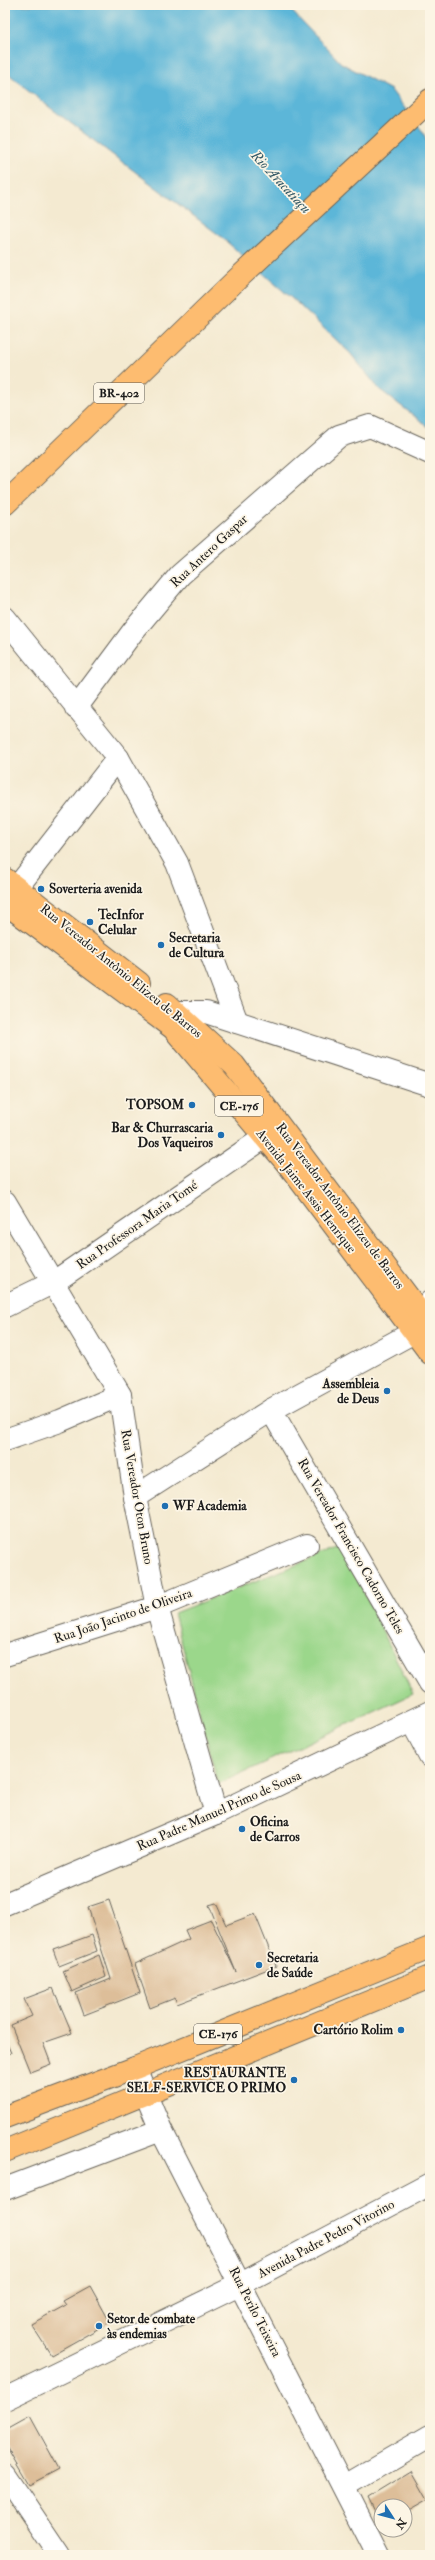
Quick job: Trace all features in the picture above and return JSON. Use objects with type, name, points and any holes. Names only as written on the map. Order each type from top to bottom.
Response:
[{"type":"main road","name":"BR-402","points":[[5,504],[233,283],[430,100]]},
{"type":"main road","name":"Rua Vereador Antônio Elizeu de Barros","points":[[8,893],[177,1012],[234,1065],[426,1331]]},
{"type":"main road","name":"Avenida Jaime Assis Henrique","points":[[8,893],[173,1028],[426,1331]]},
{"type":"main road","name":"CE-176","points":[[5,2117],[135,2068],[430,1948]]},
{"type":"main road","name":"CE-176","points":[[5,2151],[430,1977]]},
{"type":"street","name":"Rua Antero Gaspar","points":[[76,708],[134,630],[180,575],[339,436],[370,426],[430,453]]},
{"type":"street","points":[[5,618],[76,708],[118,758],[177,863],[237,1022]]},
{"type":"street","points":[[8,893],[118,758]]},
{"type":"street","points":[[154,1012],[206,1012],[430,1085]]},
{"type":"street","name":"Rua Professora Maria Tomé","points":[[5,1306],[54,1282],[265,1137]]},
{"type":"street","name":"Rua Vereador Oton Bruno","points":[[5,1202],[120,1394],[134,1497],[157,1607],[216,1814]]},
{"type":"street","points":[[134,1497],[271,1410],[426,1331]]},
{"type":"street","points":[[5,1440],[60,1421],[120,1394]]},
{"type":"street","name":"Rua Vereador Francisco Cadorno Teles","points":[[271,1410],[430,1683]]},
{"type":"street","name":"Rua João Jacinto de Oliveira","points":[[5,1655],[157,1607],[307,1545]]},
{"type":"street","points":[[421,1717],[430,1756]]},
{"type":"street","name":"Rua Padre Manuel Primo de Sousa","points":[[5,1904],[216,1814],[421,1717]]},
{"type":"street","name":"Rua Perilo Teixeira","points":[[135,2068],[161,2130],[241,2284],[378,2555]]},
{"type":"street","points":[[5,2189],[161,2130]]},
{"type":"street","name":"Avenida Padre Pedro Vitorino","points":[[5,2399],[241,2284],[430,2184]]},
{"type":"street","points":[[344,2486],[430,2436]]},
{"type":"street","points":[[5,2475],[59,2555]]},
{"type":"green space","points":[[342,1547],[413,1694],[218,1784],[174,1613]]},
{"type":"water","name":"Rio Aracatiaçu","points":[[5,5],[286,5],[341,63],[391,90],[423,132],[430,148],[430,428],[379,389],[350,353],[297,303],[219,235],[44,103],[5,71]]},
{"type":"building","points":[[109,1900],[140,1993],[84,2015],[76,1993],[111,1979],[88,1907]]},
{"type":"building","points":[[216,1903],[226,1925],[255,1914],[276,1966],[177,2004],[175,1998],[150,2008],[135,1964],[189,1939],[185,1930],[211,1920],[236,1972],[209,1905]]},
{"type":"building","points":[[92,1935],[97,1951],[59,1966],[53,1949]]},
{"type":"building","points":[[99,1955],[106,1977],[72,1992],[63,1971]]},
{"type":"building","points":[[53,1988],[72,2033],[43,2043],[51,2064],[30,2072],[11,2025],[32,2016],[24,1999]]},
{"type":"building","points":[[5,2039],[11,2053],[5,2055]]},
{"type":"building","points":[[90,2286],[110,2322],[51,2355],[31,2324],[66,2305],[63,2301]]},
{"type":"building","points":[[30,2416],[59,2469],[29,2485],[5,2444],[5,2430]]},
{"type":"building","points":[[412,2471],[428,2499],[413,2507],[413,2498],[373,2498],[373,2508],[368,2498]]},
{"type":"place","name":"Soverteria avenida","points":[[41,889]]},
{"type":"place","name":"TecInfor Celular","points":[[90,922]]},
{"type":"place","name":"Secretaria de Cultura","points":[[161,945]]},
{"type":"place","name":"TOPSOM","points":[[192,1105]]},
{"type":"place","name":"Bar & Churrascaria Dos Vaqueiros","points":[[221,1135]]},
{"type":"place","name":"Assembleia de Deus","points":[[387,1391]]},
{"type":"place","name":"WF Academia","points":[[165,1506]]},
{"type":"place","name":"Oficina de Carros","points":[[242,1829]]},
{"type":"place","name":"Secretaria de Saúde","points":[[259,1965]]},
{"type":"place","name":"Cartório Rolim","points":[[401,2030]]},
{"type":"place","name":"RESTAURANTE SELF-SERVICE O PRIMO","points":[[294,2080]]},
{"type":"place","name":"Setor de combate às endemias","points":[[99,2326]]}]
